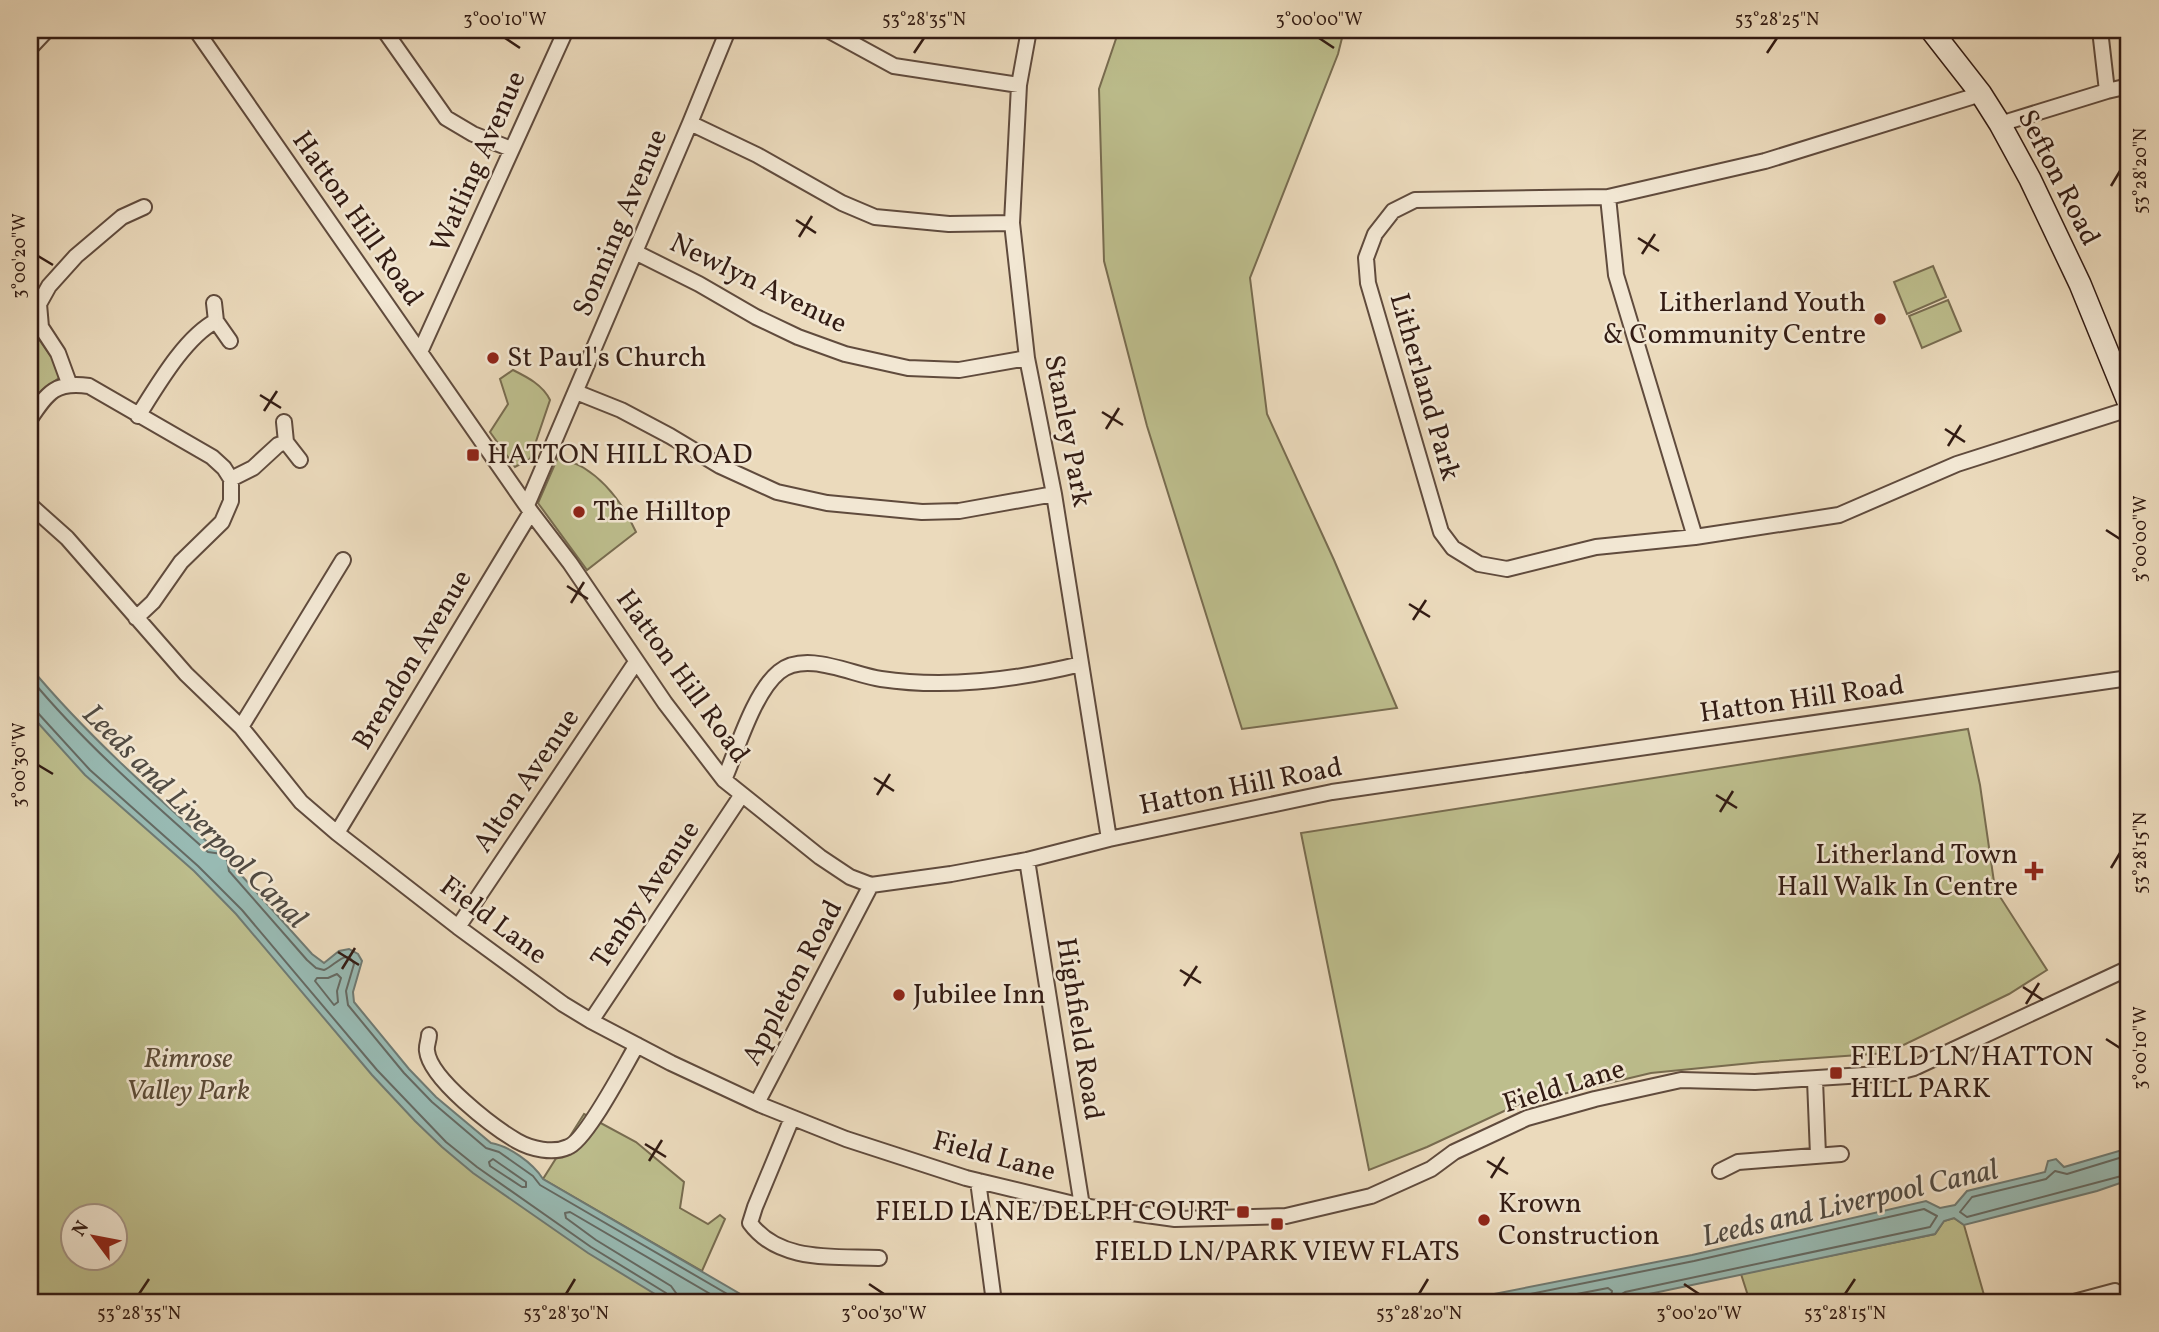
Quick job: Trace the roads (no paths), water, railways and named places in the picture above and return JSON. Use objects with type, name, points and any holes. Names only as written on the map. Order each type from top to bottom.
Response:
[{"type":"main road","name":"Sefton Road","points":[[1931,30],[1981,94],[2030,179],[2080,284],[2129,406]]},
{"type":"street","points":[[30,48],[47,30]]},
{"type":"street","name":"Hatton Hill Road","points":[[196,30],[570,563],[636,662],[724,780],[820,856],[850,877],[872,885],[1027,860],[1109,839],[1332,792],[2129,678]]},
{"type":"street","points":[[384,30],[446,118],[473,134],[511,149]]},
{"type":"street","name":"Watling Avenue","points":[[420,352],[566,30]]},
{"type":"street","name":"Sonning Avenue","points":[[529,508],[728,30]]},
{"type":"street","points":[[828,30],[894,66],[1019,85]]},
{"type":"street","name":"Stanley Park","points":[[1029,30],[1019,85],[1012,223],[1027,358],[1054,494],[1109,839]]},
{"type":"street","points":[[2100,30],[2106,91]]},
{"type":"street","points":[[2000,124],[2129,86]]},
{"type":"street","name":"Litherland Park","points":[[1981,94],[1765,162],[1608,197],[1415,200],[1393,211],[1375,234],[1366,258],[1368,283],[1441,531],[1452,548],[1479,564],[1507,569],[1596,547],[1695,537],[1839,515],[1957,464],[2129,406]]},
{"type":"street","points":[[690,123],[757,155],[842,203],[875,217],[948,223],[1012,223]]},
{"type":"street","points":[[1608,197],[1616,275],[1695,537]]},
{"type":"street","points":[[69,383],[58,353],[41,327],[35,303],[76,256],[122,217],[144,206]]},
{"type":"street","name":"Newlyn Avenue","points":[[635,252],[756,317],[798,337],[845,354],[908,368],[959,370],[1027,358]]},
{"type":"street","points":[[214,303],[216,321],[230,341]]},
{"type":"street","points":[[138,416],[165,373],[202,328],[216,321]]},
{"type":"street","points":[[30,419],[40,404],[58,387],[69,383],[89,386],[212,457],[231,479],[231,501],[222,522],[181,562],[153,602],[136,618]]},
{"type":"street","points":[[576,392],[621,410],[720,466],[777,492],[827,503],[922,512],[959,511],[1054,494]]},
{"type":"street","points":[[284,422],[286,442],[300,460]]},
{"type":"street","points":[[231,479],[253,468],[278,445],[286,442]]},
{"type":"street","name":"Field Lane","points":[[30,505],[67,538],[187,674],[241,727],[301,802],[458,927],[563,1004],[637,1045],[792,1118],[846,1139],[978,1181],[1082,1206],[1175,1219],[1286,1216],[1371,1196],[1431,1169],[1454,1152],[1527,1118],[1595,1099],[1681,1080],[1815,1080],[1877,1076],[1914,1068],[2129,968]]},
{"type":"street","name":"Brendon Avenue","points":[[337,833],[529,508]]},
{"type":"street","points":[[241,727],[343,560]]},
{"type":"street","name":"Alton Avenue","points":[[458,927],[636,662]]},
{"type":"street","points":[[724,780],[759,696],[781,670],[793,665],[806,663],[833,666],[881,679],[930,683],[989,681],[1034,675],[1081,664]]},
{"type":"street","name":"Tenby Avenue","points":[[591,1021],[741,796]]},
{"type":"street","name":"Highfield Road","points":[[1027,860],[1082,1206]]},
{"type":"street","name":"Appleton Road","points":[[757,1103],[872,885]]},
{"type":"street","points":[[429,1035],[427,1052],[435,1070],[453,1093],[518,1142],[550,1151],[571,1147],[585,1132],[637,1045]]},
{"type":"street","points":[[1815,1080],[1818,1155]]},
{"type":"street","points":[[792,1118],[750,1223],[758,1234],[777,1247],[807,1255],[879,1258]]},
{"type":"street","points":[[1720,1171],[1738,1162],[1841,1154]]},
{"type":"street","points":[[978,1181],[994,1302]]},
{"type":"street","points":[[2074,1302],[2115,1291]]},
{"type":"water","points":[[30,667],[95,738],[165,804],[213,847],[223,843],[236,859],[233,866],[312,954],[324,963],[339,951],[349,949],[358,954],[362,961],[353,992],[354,1002],[409,1069],[436,1097],[491,1143],[513,1151],[527,1161],[543,1179],[754,1302],[668,1302],[588,1253],[473,1173],[442,1147],[372,1075],[236,914],[194,871],[85,775],[30,714]]},
{"type":"water","points":[[2129,1148],[2129,1180],[2097,1191],[1964,1225],[1954,1218],[1944,1221],[1935,1234],[1611,1302],[1453,1302],[1692,1255],[1926,1201],[1940,1208],[1955,1205],[1967,1191],[2045,1172],[2048,1161],[2056,1159],[2064,1167]]},
{"type":"place","name":"Litherland Youth & Community Centre","points":[[1880,319]]},
{"type":"place","name":"St Paul's Church","points":[[493,358]]},
{"type":"place","name":"HATTON HILL ROAD","points":[[473,455]]},
{"type":"place","name":"The Hilltop","points":[[579,512]]},
{"type":"place","name":"Litherland Town Hall Walk In Centre","points":[[2034,871]]},
{"type":"place","name":"Jubilee Inn","points":[[899,995]]},
{"type":"place","name":"FIELD LN/HATTON HILL PARK","points":[[1836,1073]]},
{"type":"place","name":"FIELD LANE/DELPH COURT","points":[[1243,1212]]},
{"type":"place","name":"Krown Construction","points":[[1484,1220]]},
{"type":"place","name":"FIELD LN/PARK VIEW FLATS","points":[[1277,1224]]},
{"type":"water label","name":"Leeds and Liverpool Canal","points":[[194,817]]},
{"type":"water label","name":"Leeds and Liverpool Canal","points":[[1850,1204]]},
{"type":"park label","name":"Rimrose Valley Park","points":[[188,1075]]}]
